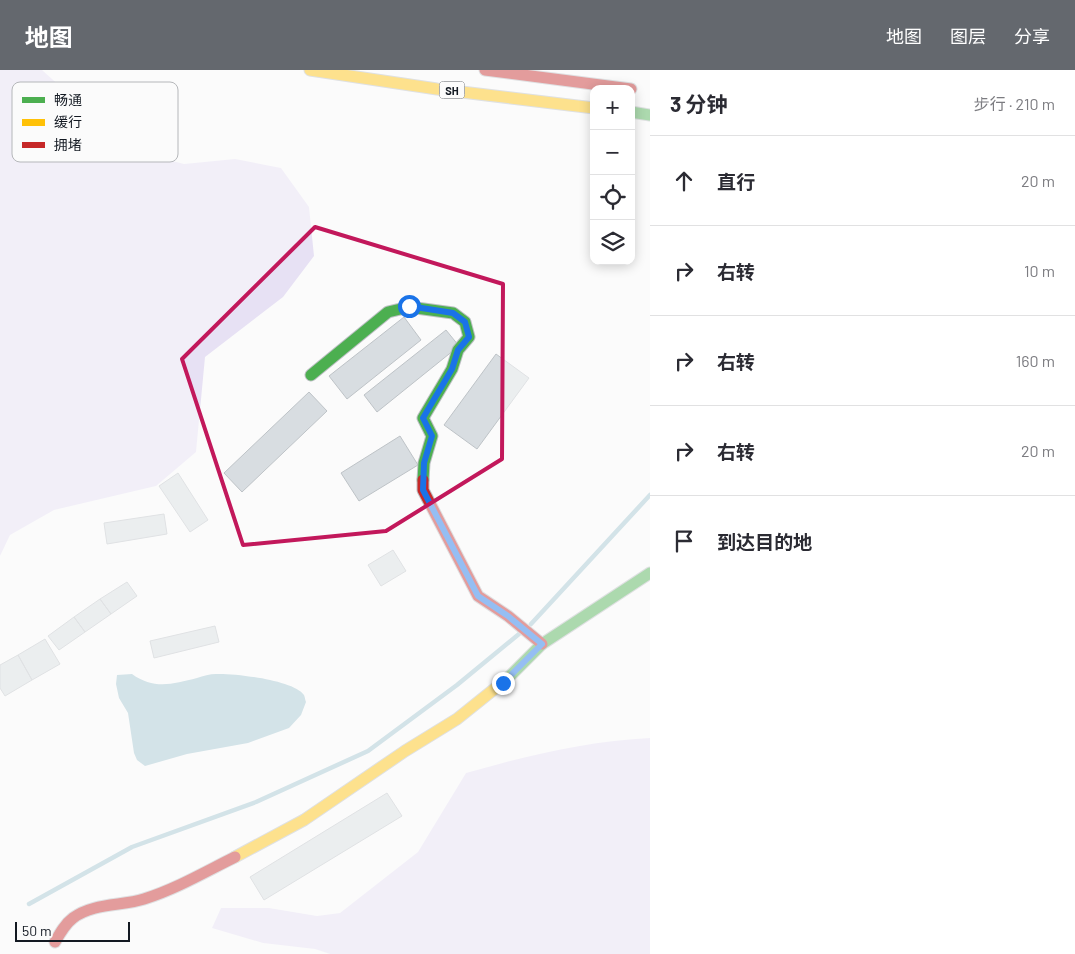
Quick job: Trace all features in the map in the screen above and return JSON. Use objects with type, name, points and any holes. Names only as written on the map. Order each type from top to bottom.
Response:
[{"type":"main road","name":"SH","points":[[310,70],[437,89],[590,108]]},
{"type":"main road","points":[[485,70],[603,85]]},
{"type":"main road","points":[[635,113],[650,115]]},
{"type":"main road","points":[[311,375],[388,312],[409,306],[453,313],[465,322],[469,337],[458,350],[452,369],[423,418],[432,436],[424,463],[423,490],[478,596],[508,616],[539,642]]},
{"type":"main road","points":[[55,942],[64,927],[74,917],[96,908],[142,900],[175,888],[304,820],[405,751],[457,719],[503,683],[539,642],[650,573]]},
{"type":"highlighted area","points":[[315,227],[503,284],[502,459],[386,531],[243,545],[182,359]]},
{"type":"shaded area","points":[[0,70],[42,70],[55,82],[12,82],[12,162],[176,162],[184,164],[235,159],[281,168],[309,207],[314,256],[283,297],[205,357],[196,452],[156,486],[54,510],[10,535],[0,556]]},
{"type":"shaded area","points":[[650,738],[650,954],[330,954],[315,949],[263,943],[212,928],[221,908],[269,908],[317,916],[340,913],[418,852],[466,773],[557,750],[603,742]]},
{"type":"water","points":[[132,674],[140,679],[156,684],[180,682],[214,674],[263,678],[298,690],[304,695],[306,702],[301,715],[289,728],[248,743],[187,754],[145,766],[137,760],[134,753],[128,713],[119,698],[116,684],[117,675]]},
{"type":"building","points":[[404,317],[421,340],[347,399],[329,376]]},
{"type":"building","points":[[446,330],[459,346],[377,412],[364,395]]},
{"type":"building","points":[[496,354],[529,378],[477,449],[444,425]]},
{"type":"building","points":[[309,392],[327,411],[242,492],[224,473]]},
{"type":"building","points":[[400,436],[418,465],[359,501],[341,473]]},
{"type":"building","points":[[178,473],[208,520],[190,532],[159,486]]},
{"type":"building","points":[[164,514],[167,534],[107,544],[104,523]]},
{"type":"building","points":[[393,550],[406,571],[381,586],[368,565]]},
{"type":"building","points":[[127,582],[137,596],[111,614],[100,599]]},
{"type":"building","points":[[100,599],[111,614],[85,632],[74,617]]},
{"type":"building","points":[[74,617],[85,632],[59,650],[48,636]]},
{"type":"building","points":[[215,626],[219,642],[154,658],[150,641]]},
{"type":"building","points":[[45,639],[60,664],[32,680],[18,655]]},
{"type":"building","points":[[18,655],[32,680],[5,696],[0,688],[0,665]]},
{"type":"building","points":[[387,793],[402,816],[264,900],[250,877]]},
{"type":"waterway","points":[[531,624],[650,495]]},
{"type":"waterway","points":[[29,904],[132,847],[256,802],[368,751],[457,685],[519,634]]},
{"type":"traffic: fast","points":[[635,113],[650,115]]},
{"type":"traffic: fast","points":[[311,375],[388,312],[409,307],[453,313],[465,322],[469,337],[458,350],[452,369],[423,418],[432,436],[424,463],[423,480]]},
{"type":"traffic: fast","points":[[508,678],[542,644],[650,573]]},
{"type":"traffic: slow","points":[[310,70],[437,89],[590,108]]},
{"type":"traffic: slow","points":[[235,857],[304,820],[405,751],[457,719],[508,678]]},
{"type":"traffic: jam","points":[[485,70],[600,85]]},
{"type":"traffic: jam","points":[[423,480],[423,490],[478,596],[508,616],[542,644]]},
{"type":"traffic: jam","points":[[55,942],[68,923],[81,913],[98,907],[135,901],[156,895],[235,857]]},
{"type":"route","points":[[409,306],[453,313],[465,322],[469,337],[458,350],[452,369],[423,418],[432,436],[424,463],[423,490],[478,596],[508,616],[542,644],[503,683]]}]
